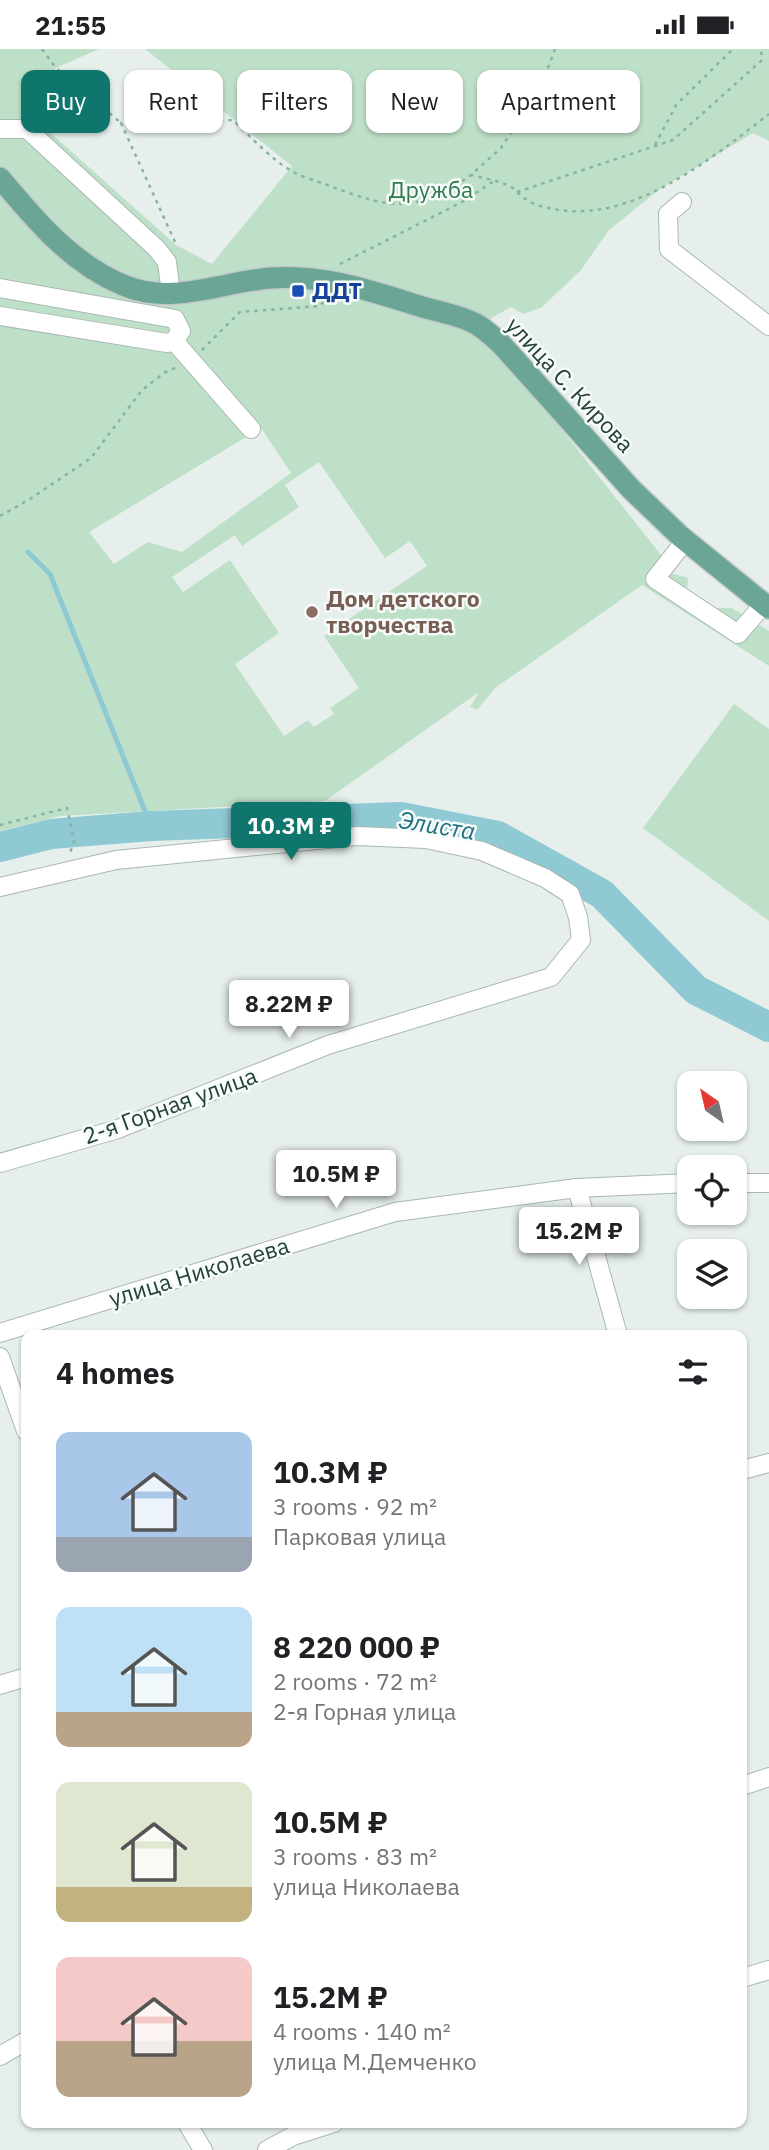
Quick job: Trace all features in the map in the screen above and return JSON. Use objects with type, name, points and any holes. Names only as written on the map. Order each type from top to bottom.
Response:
[{"type":"main road","name":"улица С. Кирова","points":[[0,178],[40,225],[85,265],[125,286],[171,294],[269,278],[337,281],[458,316],[478,325],[501,344],[631,489],[685,541],[766,606]]},
{"type":"street","points":[[0,129],[27,129],[158,249],[167,261],[171,294]]},
{"type":"street","points":[[682,202],[668,214],[669,249],[769,326]]},
{"type":"street","points":[[0,288],[175,319],[181,331],[174,341],[167,343],[0,316]]},
{"type":"street","points":[[174,341],[251,429]]},
{"type":"street","points":[[685,541],[655,579],[738,633],[766,606]]},
{"type":"street","name":"2-я Горная улица","points":[[0,887],[116,860],[357,836],[426,839],[482,851],[545,878],[570,894],[578,916],[581,940],[551,977],[328,1045],[118,1129],[0,1163]]},
{"type":"street","points":[[747,1183],[769,1183]]},
{"type":"street","name":"улица Николаева","points":[[0,1333],[395,1212],[577,1188],[677,1184]]},
{"type":"street","points":[[577,1188],[617,1330]]},
{"type":"street","points":[[0,1357],[21,1417]]},
{"type":"street","points":[[747,1469],[769,1463]]},
{"type":"street","points":[[0,1685],[21,1679]]},
{"type":"street","points":[[747,1780],[769,1777]]},
{"type":"street","points":[[747,1977],[769,1970]]},
{"type":"street","points":[[0,2056],[21,2044]]},
{"type":"street","points":[[190,2128],[203,2150]]},
{"type":"street","points":[[267,2150],[293,2136],[318,2128]]},
{"type":"path","points":[[42,49],[56,68],[121,123],[176,246]]},
{"type":"path","points":[[121,123],[233,120],[289,170],[357,197],[394,205],[418,204],[457,185],[501,148],[541,87],[555,49]]},
{"type":"path","points":[[655,145],[676,105],[733,49]]},
{"type":"path","points":[[517,192],[673,140],[762,60],[761,49]]},
{"type":"path","points":[[471,175],[510,185],[536,205],[562,210],[600,208],[632,201],[660,189],[725,148],[769,114]]},
{"type":"path","points":[[0,516],[91,458],[142,390],[164,373],[191,361],[240,312],[320,306],[337,281],[340,264],[462,202],[494,181]]},
{"type":"path","points":[[0,825],[67,808],[74,841]]},
{"type":"green space","name":"Дружба","points":[[0,49],[99,49],[55,70],[21,70],[21,133],[51,133],[176,245],[212,264],[292,166],[251,133],[352,133],[352,70],[237,70],[237,122],[223,111],[223,70],[171,70],[145,49],[769,49],[769,141],[753,133],[660,189],[609,230],[581,270],[541,308],[523,314],[511,307],[479,325],[665,560],[654,568],[688,578],[687,589],[708,608],[732,608],[769,631],[769,666],[642,585],[495,688],[477,710],[470,707],[479,692],[325,801],[60,816],[0,831]],"holes":[[[261,428],[291,473],[182,552],[148,542],[114,564],[89,532]],[[319,462],[385,558],[410,541],[427,566],[324,636],[359,688],[330,708],[334,714],[314,727],[308,720],[284,736],[235,664],[279,633],[230,560],[183,592],[172,577],[235,535],[242,546],[299,507],[285,485]]]},
{"type":"green space","points":[[734,704],[769,729],[769,921],[643,828]]},
{"type":"waterway","points":[[28,552],[50,574],[151,826]]},
{"type":"waterway","name":"Элиста","points":[[0,847],[51,834],[151,826],[401,817],[498,836],[602,894],[696,990],[769,1027]]},
{"type":"place","name":"ДДТ","points":[[298,291]]},
{"type":"place","name":"Дом детского творчества","points":[[312,612]]}]
